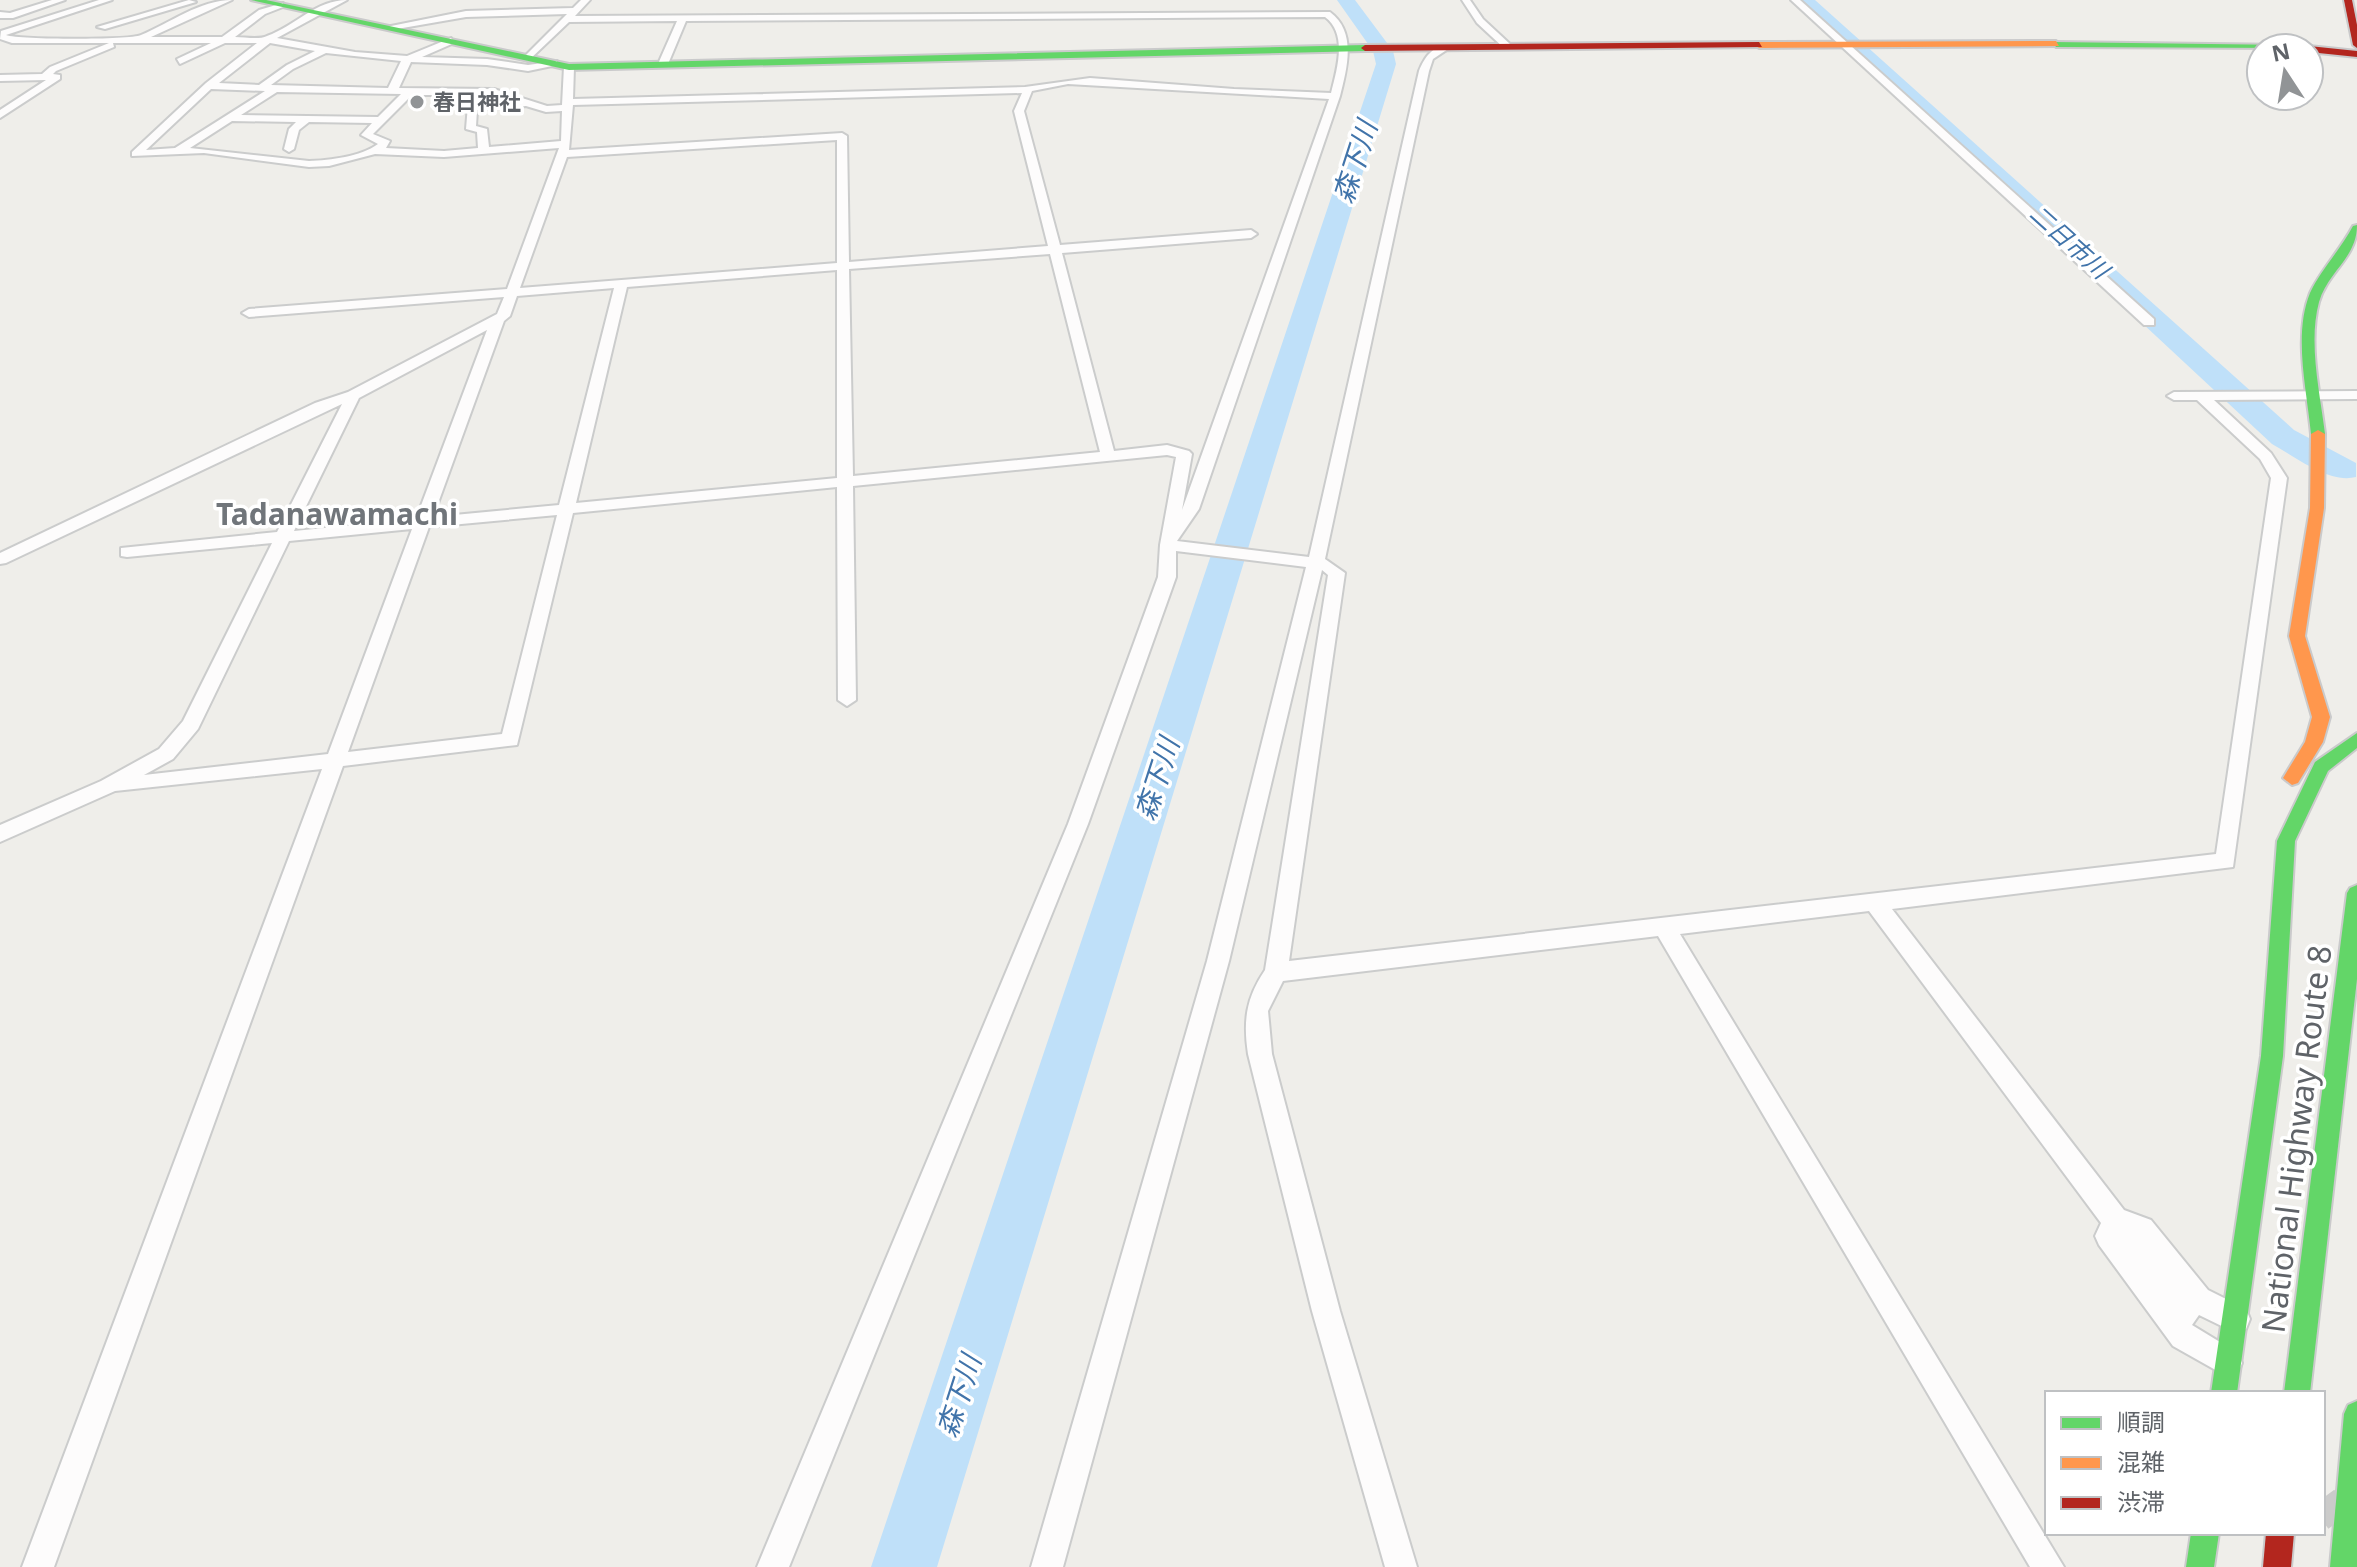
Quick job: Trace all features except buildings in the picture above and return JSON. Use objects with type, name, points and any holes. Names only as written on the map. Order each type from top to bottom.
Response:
[{"type":"main road","points":[[255,0],[314,12],[388,37],[411,32],[528,63],[561,65],[1345,48],[2146,43],[2245,46]]},
{"type":"main road","points":[[2348,0],[2357,45]]},
{"type":"main road","points":[[2325,51],[2357,54]]},
{"type":"main road","points":[[2224,1391],[2272,1056],[2286,841],[2285,794],[2295,770],[2314,742],[2321,717],[2297,636],[2317,508],[2317,396],[2310,319],[2316,293],[2354,239],[2357,228]]},
{"type":"main road","points":[[2286,841],[2321,767],[2357,739]]},
{"type":"main road","name":"National Highway Route 8","points":[[2297,1391],[2357,893]]},
{"type":"main road","points":[[2344,1567],[2357,1414]]},
{"type":"main road","points":[[2200,1567],[2205,1535]]},
{"type":"main road","points":[[2277,1567],[2280,1535]]},
{"type":"street","points":[[0,7],[30,0]]},
{"type":"street","points":[[0,15],[10,16],[61,0]]},
{"type":"street","points":[[0,35],[108,0]]},
{"type":"street","points":[[102,27],[199,0]]},
{"type":"street","points":[[136,42],[184,16],[228,0]]},
{"type":"street","points":[[343,0],[288,24],[209,85],[136,154],[204,150],[309,164],[329,163],[375,151],[444,154],[842,136],[847,700]]},
{"type":"street","points":[[466,14],[473,0]]},
{"type":"street","points":[[516,76],[586,0]]},
{"type":"street","points":[[1466,0],[1480,21],[1508,47]]},
{"type":"street","points":[[1795,0],[1851,44],[2149,322]]},
{"type":"street","points":[[180,61],[224,40],[279,3]]},
{"type":"street","points":[[355,55],[388,37],[466,14],[682,19],[1327,14],[1342,28],[1345,48],[1335,96],[1191,509],[1174,545]]},
{"type":"street","points":[[663,64],[682,19]]},
{"type":"street","points":[[0,35],[12,40],[270,40],[355,55],[528,63]]},
{"type":"street","points":[[45,77],[53,69],[118,41]]},
{"type":"street","points":[[391,91],[398,84],[408,59],[451,41]]},
{"type":"street","points":[[1047,1567],[1218,961],[1424,71],[1429,58],[1439,47]]},
{"type":"street","points":[[261,88],[290,67],[324,50]]},
{"type":"street","points":[[0,559],[320,406],[353,395],[503,316],[565,149],[568,105],[561,65]]},
{"type":"street","points":[[0,78],[57,77],[0,115]]},
{"type":"street","points":[[209,85],[273,90],[494,92],[546,109],[568,105],[1025,90],[1051,81],[1110,81],[1230,93],[1335,96]]},
{"type":"street","points":[[494,92],[505,84]]},
{"type":"street","points":[[177,152],[273,90]]},
{"type":"street","points":[[1025,90],[1028,93],[1019,111],[1108,455]]},
{"type":"street","points":[[375,151],[386,143],[366,135],[410,91]]},
{"type":"street","points":[[484,151],[482,129],[471,129],[472,107],[529,103]]},
{"type":"street","points":[[233,118],[381,120]]},
{"type":"street","points":[[289,149],[294,129],[305,120]]},
{"type":"street","points":[[249,313],[1251,234]]},
{"type":"street","points":[[108,786],[510,740],[621,284]]},
{"type":"street","points":[[38,1567],[497,321]]},
{"type":"street","points":[[0,834],[108,786],[166,754],[191,724],[353,395]]},
{"type":"street","points":[[2174,396],[2357,395]]},
{"type":"street","points":[[1276,972],[2226,861],[2279,478],[2266,456],[2201,396]]},
{"type":"street","points":[[127,552],[1108,455],[1167,450],[1184,454],[1174,545],[1167,577],[1078,824],[773,1567]]},
{"type":"street","points":[[1174,545],[1325,564],[1337,573],[1276,972],[1259,996],[1253,1013],[1260,1054],[1326,1311],[1401,1567]]},
{"type":"street","points":[[1874,902],[2186,1314]]},
{"type":"street","points":[[1664,927],[2048,1567]]},
{"type":"street","points":[[2117,1221],[2142,1229],[2198,1300],[2236,1319]]},
{"type":"street","points":[[2117,1221],[2108,1236],[2183,1336],[2228,1363]]},
{"type":"waterway","name":"森下川","points":[[904,1567],[1386,64],[1383,51],[1346,0]]},
{"type":"waterway","name":"二日市川","points":[[1804,0],[2283,437],[2345,470]]},
{"type":"tunnel","points":[[2325,1501],[2357,1544]]},
{"type":"traffic: fast","points":[[255,0],[569,67],[1365,48]]},
{"type":"traffic: fast","points":[[2056,44],[2245,47]]},
{"type":"traffic: fast","points":[[2318,434],[2309,341],[2312,305],[2317,291],[2357,228]]},
{"type":"traffic: fast","points":[[2224,1391],[2272,1056],[2286,841],[2321,767],[2357,739]]},
{"type":"traffic: fast","points":[[2297,1391],[2357,893]]},
{"type":"traffic: fast","points":[[2344,1567],[2357,1414]]},
{"type":"traffic: fast","points":[[2200,1567],[2205,1535]]},
{"type":"traffic: slow","points":[[1759,45],[2056,44]]},
{"type":"traffic: slow","points":[[2292,778],[2314,742],[2321,717],[2297,636],[2317,508],[2318,434]]},
{"type":"traffic: jam","points":[[2348,0],[2357,45]]},
{"type":"traffic: jam","points":[[1365,48],[1759,45]]},
{"type":"traffic: jam","points":[[2325,51],[2357,54]]},
{"type":"traffic: jam","points":[[2277,1567],[2280,1535]]},
{"type":"place","name":"春日神社","points":[[417,102]]},
{"type":"district","name":"Tadanawamachi","points":[[337,515]]}]
